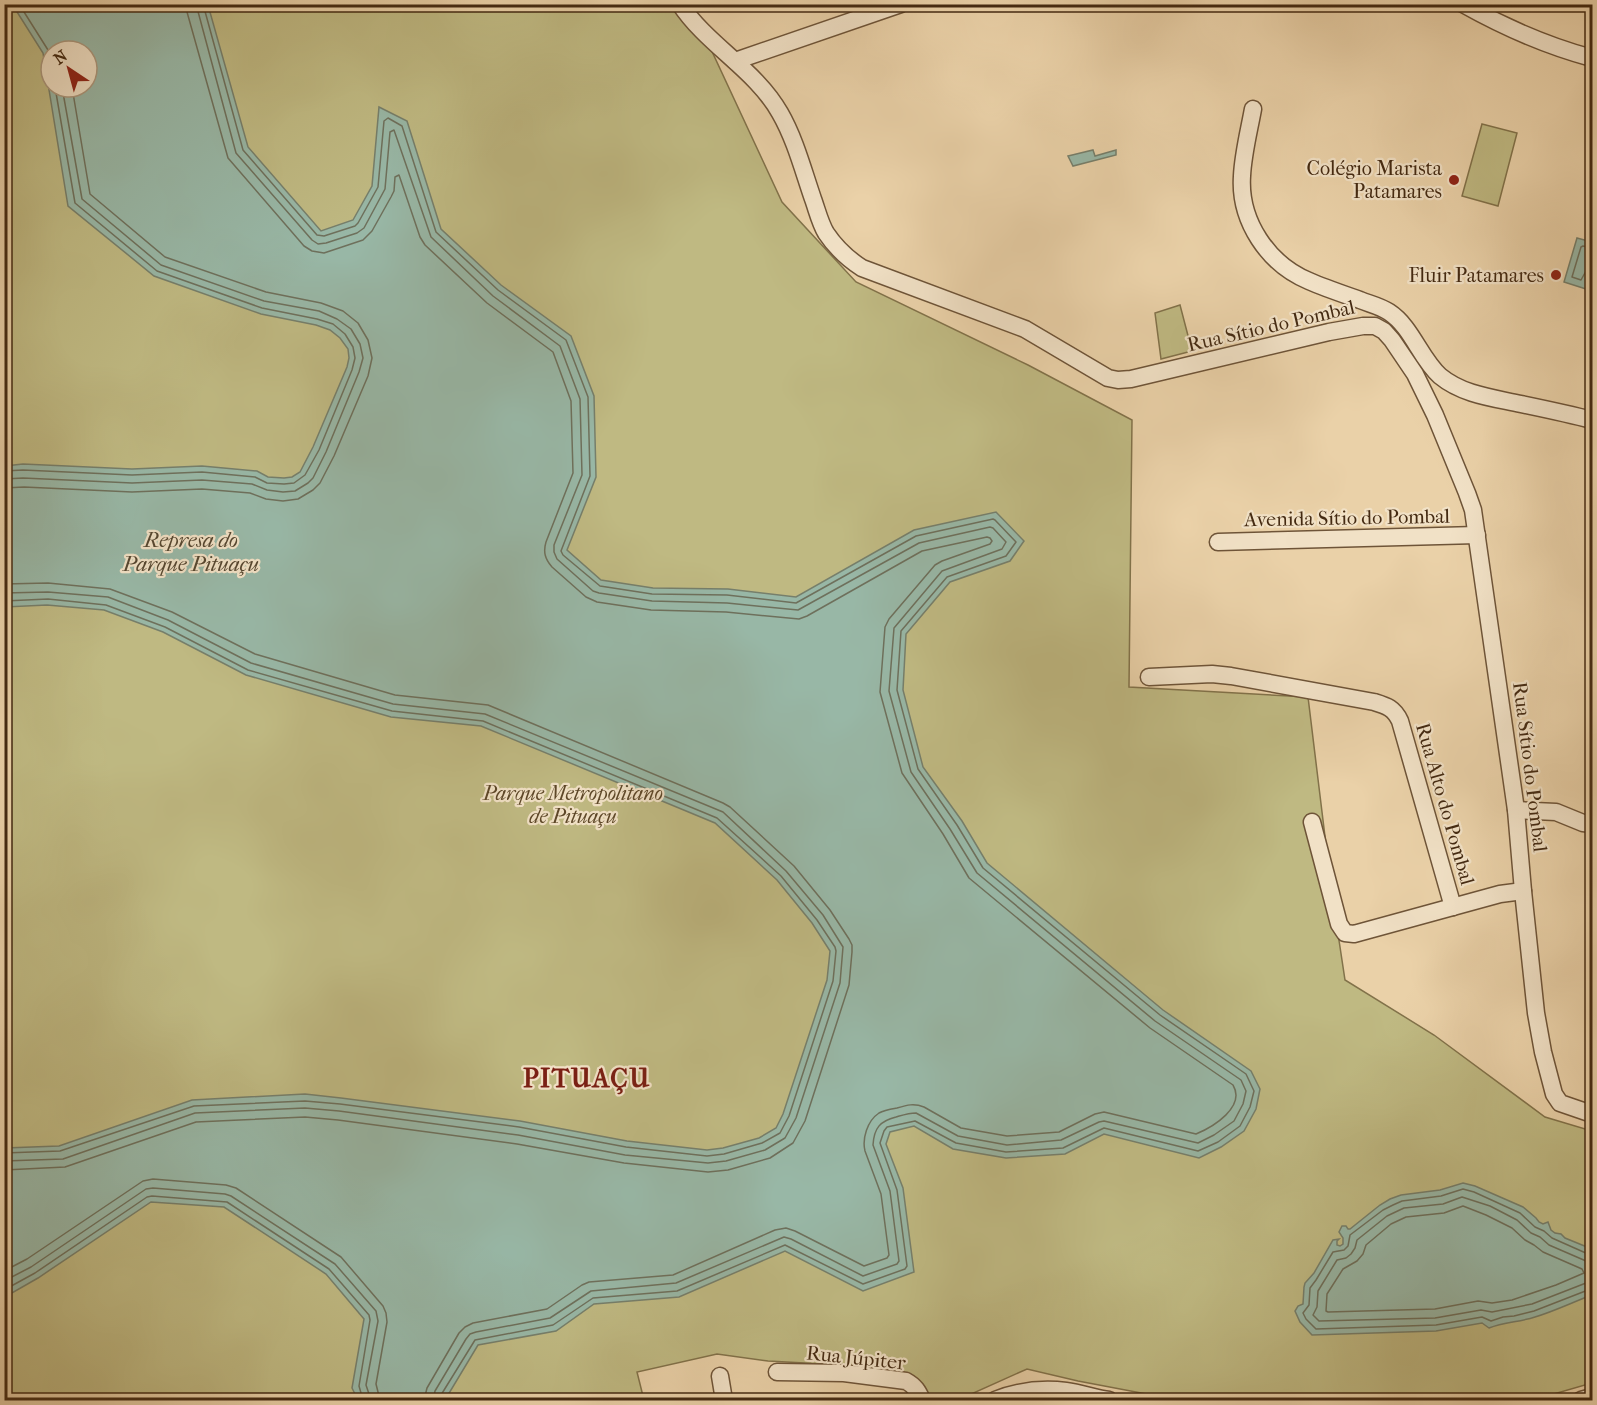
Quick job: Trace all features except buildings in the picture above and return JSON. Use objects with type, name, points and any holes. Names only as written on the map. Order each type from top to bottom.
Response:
[{"type":"street","points":[[735,61],[901,4]]},
{"type":"street","points":[[1462,4],[1522,34],[1593,58]]},
{"type":"street","name":"Rua Sítio do Pombal","points":[[688,6],[712,40],[763,87],[780,113],[795,147],[825,231],[848,259],[862,268],[1025,329],[1108,378],[1118,380],[1131,379],[1363,326],[1375,326],[1384,331],[1392,340],[1425,393],[1473,510],[1516,810],[1536,1013],[1543,1052],[1554,1094],[1560,1103],[1593,1114]]},
{"type":"street","points":[[1253,109],[1242,177],[1243,200],[1250,222],[1261,243],[1274,259],[1291,272],[1307,280],[1381,307],[1393,315],[1439,375],[1454,385],[1474,393],[1593,420]]},
{"type":"street","name":"Avenida Sítio do Pombal","points":[[1218,542],[1477,535]]},
{"type":"street","name":"Rua Alto do Pombal","points":[[1149,677],[1231,676],[1374,702],[1392,708],[1400,721],[1453,907]]},
{"type":"street","points":[[1516,810],[1556,812],[1583,823],[1593,824]]},
{"type":"street","points":[[1312,822],[1339,924],[1345,933],[1354,934],[1500,894],[1523,891]]},
{"type":"street","name":"Rua Júpiter","points":[[777,1372],[843,1373],[906,1381],[918,1390],[922,1401]]},
{"type":"street","points":[[720,1376],[724,1401]]},
{"type":"street","points":[[995,1401],[1012,1394],[1044,1390],[1066,1391],[1103,1400]]},
{"type":"street","points":[[1581,1401],[1593,1397]]},
{"type":"green space","name":"Parque Metropolitano de Pituaçu","points":[[5,5],[677,5],[708,43],[782,202],[856,282],[1028,365],[1132,420],[1129,687],[1308,697],[1345,980],[1434,1035],[1545,1117],[1592,1131],[1592,1383],[1533,1400],[1178,1400],[1027,1369],[958,1400],[923,1400],[917,1381],[898,1368],[768,1361],[717,1354],[637,1372],[644,1400],[5,1400]]},
{"type":"green space","points":[[1482,124],[1517,133],[1498,206],[1462,196]]},
{"type":"green space","points":[[1180,305],[1192,351],[1161,359],[1155,313]]},
{"type":"water","name":"Represa do Parque Pituaçu","points":[[12,4],[208,5],[248,147],[321,231],[353,220],[372,186],[379,107],[407,121],[441,229],[501,285],[571,336],[594,396],[596,477],[567,550],[601,580],[653,588],[728,589],[796,597],[914,530],[996,512],[1024,541],[1010,561],[950,582],[906,634],[903,690],[923,767],[962,821],[987,863],[1163,1010],[1251,1071],[1260,1089],[1256,1109],[1244,1131],[1221,1147],[1199,1158],[1104,1134],[1065,1154],[1006,1158],[953,1149],[914,1126],[890,1132],[886,1144],[903,1188],[914,1272],[863,1291],[785,1251],[679,1297],[594,1304],[556,1331],[478,1345],[445,1400],[358,1400],[352,1388],[364,1319],[326,1274],[224,1207],[151,1202],[38,1278],[5,1297],[5,1148],[59,1146],[192,1100],[305,1094],[520,1121],[627,1141],[707,1150],[759,1138],[776,1128],[783,1114],[827,980],[830,951],[812,923],[777,880],[715,823],[481,726],[391,717],[246,675],[163,632],[104,610],[47,605],[5,607],[5,466],[23,464],[132,469],[202,466],[257,471],[268,477],[292,477],[300,472],[313,447],[349,358],[348,349],[330,330],[261,314],[154,276],[68,206],[51,99],[99,99],[99,39],[39,39],[39,47]]},
{"type":"water","points":[[1093,150],[1095,156],[1116,150],[1116,155],[1073,166],[1068,156]]},
{"type":"water","points":[[1577,238],[1592,242],[1592,266],[1586,289],[1564,282]]},
{"type":"water","points":[[1463,1183],[1523,1207],[1539,1222],[1543,1224],[1548,1222],[1555,1233],[1592,1249],[1592,1295],[1535,1317],[1489,1328],[1482,1323],[1436,1331],[1312,1335],[1300,1322],[1295,1311],[1303,1304],[1305,1283],[1314,1273],[1333,1240],[1339,1239],[1337,1245],[1343,1244],[1343,1238],[1339,1232],[1342,1226],[1350,1229],[1380,1205],[1401,1195],[1440,1190]]},
{"type":"place","name":"Colégio Marista Patamares","points":[[1454,180]]},
{"type":"place","name":"Fluir Patamares","points":[[1556,275]]},
{"type":"district","name":"PITUAÇU","points":[[587,1078]]}]
